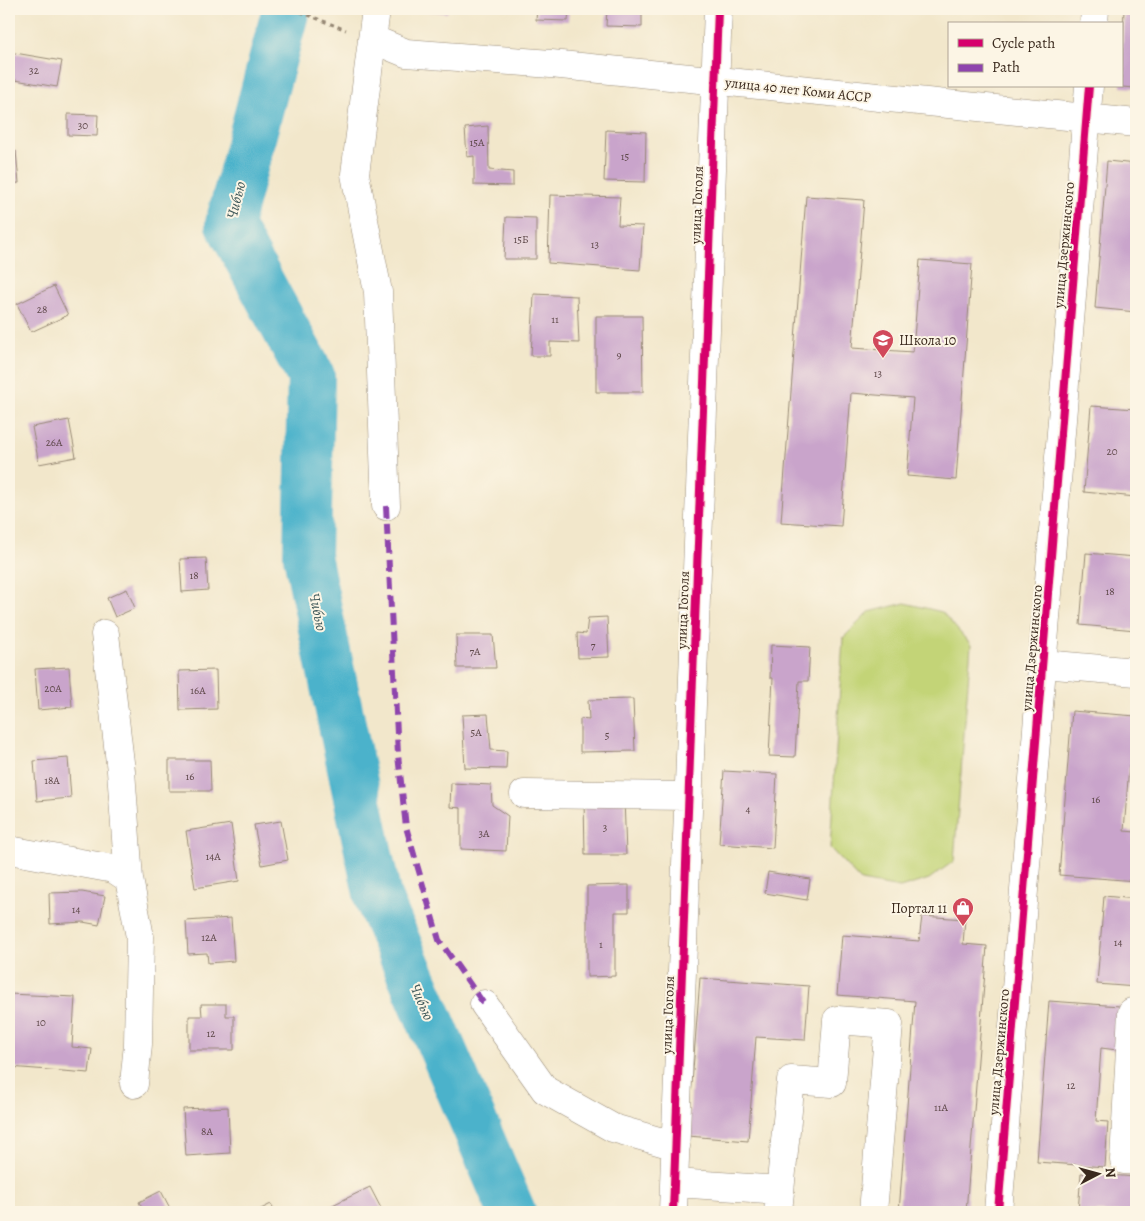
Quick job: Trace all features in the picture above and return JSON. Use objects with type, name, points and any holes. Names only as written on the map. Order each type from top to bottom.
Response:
[{"type":"street","points":[[376,9],[355,174],[378,292],[386,506]]},
{"type":"street","name":"улица Гоголя","points":[[672,1212],[675,1183],[718,9]]},
{"type":"street","points":[[1094,22],[1095,9]]},
{"type":"street","name":"улица 40 лет Коми АССР","points":[[372,40],[406,53],[551,64],[1136,123]]},
{"type":"street","name":"улица Дзержинского","points":[[998,1212],[1089,88]]},
{"type":"street","points":[[105,634],[121,771],[129,879],[140,937],[138,1044],[134,1084]]},
{"type":"street","points":[[1043,664],[1136,672]]},
{"type":"street","points":[[524,794],[689,796]]},
{"type":"street","points":[[9,850],[114,869],[129,879]]},
{"type":"street","points":[[484,1004],[545,1090],[613,1128],[676,1146]]},
{"type":"street","points":[[1136,1012],[1132,1012],[1124,1160],[1136,1160]]},
{"type":"street","points":[[675,1183],[779,1201],[791,1080],[832,1084],[838,1020],[889,1024],[873,1212]]},
{"type":"path","points":[[293,9],[372,40]]},
{"type":"green space","points":[[905,603],[942,612],[971,645],[954,861],[929,879],[900,888],[861,881],[830,848],[843,638],[869,612]]},
{"type":"building","points":[[416,9],[448,9],[447,13]]},
{"type":"building","points":[[537,9],[569,9],[568,21],[536,20]]},
{"type":"building","points":[[607,9],[642,9],[642,27],[606,26]]},
{"type":"building","points":[[1124,9],[1136,9],[1136,88],[1122,87]]},
{"type":"building","points":[[9,52],[62,61],[57,87],[9,79]]},
{"type":"building","points":[[68,114],[98,115],[97,136],[68,135]]},
{"type":"building","points":[[488,126],[489,170],[513,172],[513,186],[474,185],[474,156],[467,157],[465,128]]},
{"type":"building","points":[[606,130],[646,132],[645,182],[604,181]]},
{"type":"building","points":[[16,151],[19,183],[9,184],[9,152]]},
{"type":"building","points":[[1107,161],[1136,164],[1136,312],[1095,308]]},
{"type":"building","points":[[550,195],[620,197],[618,225],[643,226],[640,270],[548,263]]},
{"type":"building","points":[[806,196],[864,200],[852,348],[913,352],[920,260],[972,264],[956,480],[907,476],[913,398],[851,393],[841,526],[781,522]]},
{"type":"building","points":[[506,217],[536,218],[536,259],[504,259]]},
{"type":"building","points":[[54,286],[68,315],[31,332],[17,304]]},
{"type":"building","points":[[534,294],[577,296],[579,343],[550,342],[550,356],[531,356]]},
{"type":"building","points":[[596,316],[642,316],[643,392],[596,392]]},
{"type":"building","points":[[1091,406],[1136,409],[1136,497],[1084,492]]},
{"type":"building","points":[[69,420],[76,457],[39,464],[32,427]]},
{"type":"building","points":[[1086,553],[1136,557],[1136,630],[1080,625]]},
{"type":"building","points":[[206,558],[208,590],[182,592],[180,559]]},
{"type":"building","points":[[127,589],[135,608],[115,617],[107,598]]},
{"type":"building","points":[[607,617],[609,657],[578,658],[577,633],[586,634],[588,618]]},
{"type":"building","points":[[456,635],[493,635],[496,668],[457,668]]},
{"type":"building","points":[[771,645],[810,647],[808,681],[799,681],[795,757],[769,756],[773,678],[770,678]]},
{"type":"building","points":[[69,667],[72,707],[38,710],[35,669]]},
{"type":"building","points":[[216,670],[217,709],[180,710],[179,671]]},
{"type":"building","points":[[633,699],[635,751],[580,752],[580,719],[589,720],[588,700]]},
{"type":"building","points":[[1072,711],[1136,716],[1136,767],[1129,766],[1124,831],[1136,832],[1136,881],[1059,875]]},
{"type":"building","points":[[488,714],[491,750],[507,751],[506,769],[465,768],[462,715]]},
{"type":"building","points":[[68,758],[71,798],[37,801],[34,761]]},
{"type":"building","points":[[169,760],[210,760],[211,791],[169,791]]},
{"type":"building","points":[[724,771],[777,774],[773,848],[719,844]]},
{"type":"building","points":[[451,783],[491,785],[492,805],[508,816],[506,851],[461,849],[461,808],[450,807]]},
{"type":"building","points":[[624,797],[626,855],[585,855],[584,799]]},
{"type":"building","points":[[281,821],[288,860],[262,865],[254,825]]},
{"type":"building","points":[[231,824],[239,881],[195,888],[186,831]]},
{"type":"building","points":[[768,872],[810,879],[807,900],[765,893]]},
{"type":"building","points":[[629,885],[629,912],[615,912],[615,976],[587,977],[587,886]]},
{"type":"building","points":[[82,892],[105,896],[99,925],[83,922],[50,924],[49,893]]},
{"type":"building","points":[[1104,896],[1136,899],[1136,987],[1097,984]]},
{"type":"building","points":[[922,916],[965,919],[963,944],[987,946],[966,1212],[899,1212],[915,1001],[837,995],[842,935],[919,941]]},
{"type":"building","points":[[231,918],[234,961],[208,963],[207,953],[188,954],[186,921]]},
{"type":"building","points":[[700,978],[809,986],[805,1040],[756,1037],[748,1141],[688,1136]]},
{"type":"building","points":[[9,994],[75,997],[72,1047],[92,1049],[89,1073],[9,1067]]},
{"type":"building","points":[[1049,1001],[1120,1006],[1117,1050],[1101,1048],[1096,1121],[1108,1122],[1105,1167],[1037,1162]]},
{"type":"building","points":[[201,1004],[226,1004],[226,1016],[234,1016],[234,1050],[189,1050],[189,1016],[202,1016]]},
{"type":"building","points":[[228,1107],[230,1153],[186,1156],[183,1109]]},
{"type":"building","points":[[1081,1173],[1136,1177],[1136,1212],[1078,1212]]},
{"type":"building","points":[[370,1187],[383,1212],[318,1212]]},
{"type":"building","points":[[161,1191],[172,1212],[144,1212],[139,1202]]},
{"type":"building","points":[[271,1204],[276,1212],[255,1212]]},
{"type":"waterway","name":"Чибью","points":[[286,9],[229,224],[311,376],[307,556],[378,898],[512,1212]]},
{"type":"marked path","points":[[386,506],[398,755],[406,827],[439,940],[484,1004]]},
{"type":"cycle path","points":[[673,1212],[718,9]]},
{"type":"cycle path","points":[[998,1212],[1089,88]]},
{"type":"place","name":"Школа 10","points":[[883,359]]},
{"type":"place","name":"Портал 11","points":[[963,927]]}]
